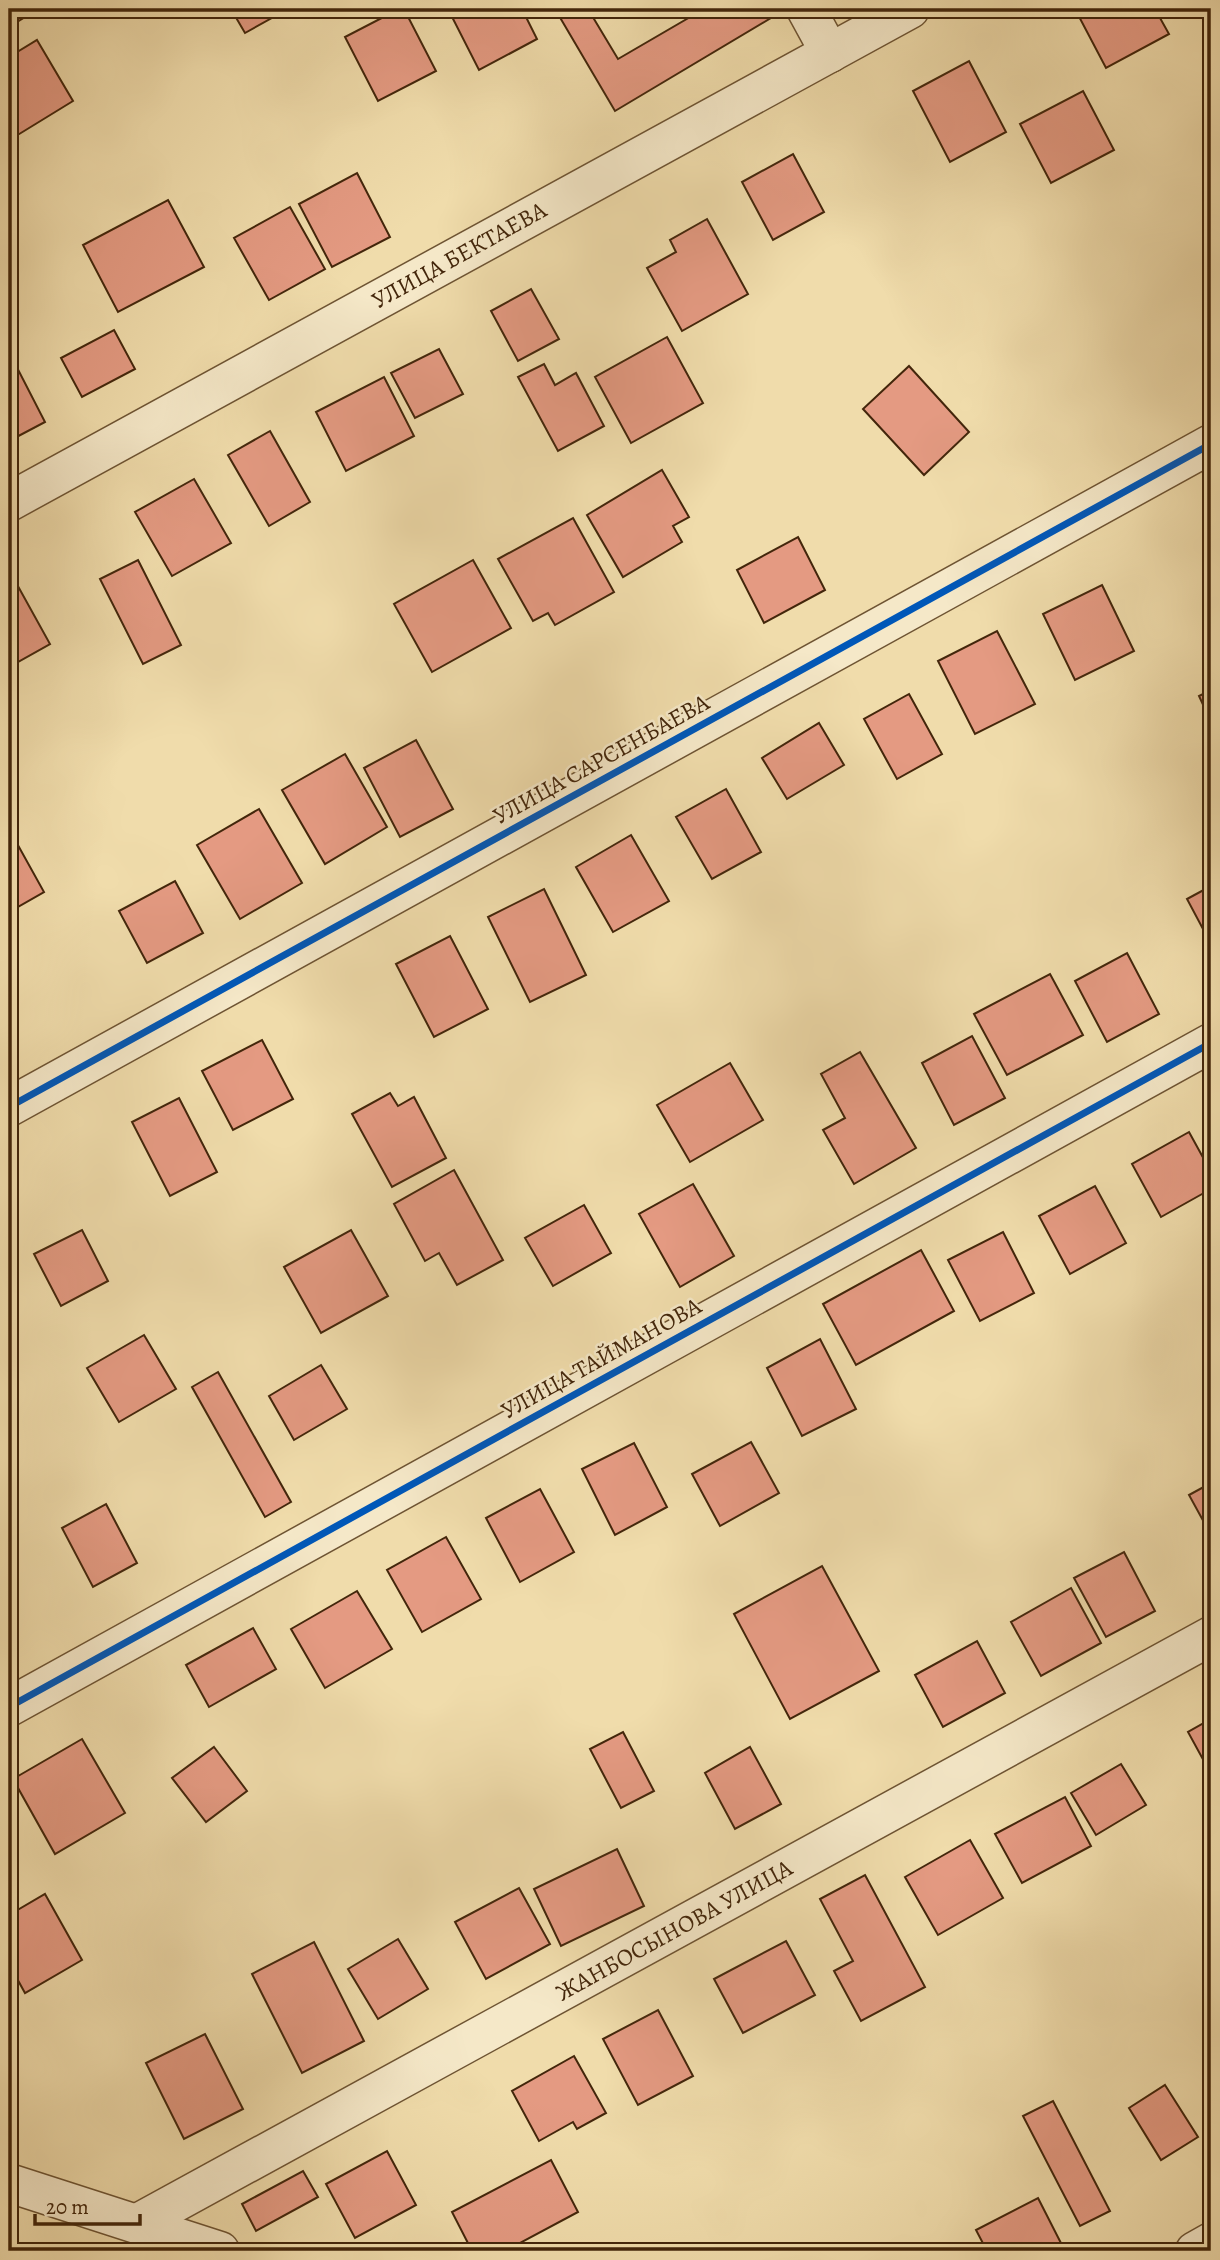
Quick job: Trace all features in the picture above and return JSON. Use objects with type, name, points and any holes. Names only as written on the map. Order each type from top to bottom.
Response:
[{"type":"street","points":[[806,9],[830,53]]},
{"type":"street","name":"УЛИЦА БЕКТАЕВА","points":[[9,502],[910,9]]},
{"type":"street","name":"УЛИЦА САРСЕНБАЕВА","points":[[9,1107],[1211,444]]},
{"type":"street","name":"УЛИЦА ТАЙМАНОВА","points":[[9,1707],[1211,1043]]},
{"type":"street","name":"ЖАНБОСЫНОВА УЛИЦА","points":[[138,2223],[1211,1636]]},
{"type":"street","points":[[9,2183],[220,2251]]},
{"type":"street","points":[[1195,2251],[1211,2242]]},
{"type":"building","points":[[9,9],[38,9],[9,27]]},
{"type":"building","points":[[231,9],[288,9],[245,33]]},
{"type":"building","points":[[399,9],[404,9],[436,71],[378,101],[345,37]]},
{"type":"building","points":[[448,9],[522,9],[537,39],[479,70]]},
{"type":"building","points":[[555,9],[588,9],[618,59],[704,9],[772,9],[776,15],[615,111]]},
{"type":"building","points":[[1075,9],[1155,9],[1169,34],[1106,68]]},
{"type":"building","points":[[37,40],[73,101],[16,136],[9,125],[9,57]]},
{"type":"building","points":[[969,61],[1006,132],[950,162],[913,91]]},
{"type":"building","points":[[1083,91],[1114,150],[1051,183],[1020,124]]},
{"type":"building","points":[[793,154],[824,212],[773,240],[742,182]]},
{"type":"building","points":[[357,173],[390,237],[332,267],[299,204]]},
{"type":"building","points":[[168,200],[204,267],[118,312],[83,245]]},
{"type":"building","points":[[290,207],[325,269],[269,300],[234,238]]},
{"type":"building","points":[[707,219],[748,294],[682,331],[647,268],[676,252],[670,240]]},
{"type":"building","points":[[531,289],[559,339],[518,361],[491,311]]},
{"type":"building","points":[[114,330],[135,369],[82,397],[61,358]]},
{"type":"building","points":[[667,337],[703,403],[631,443],[595,377]]},
{"type":"building","points":[[439,349],[463,394],[415,418],[391,373]]},
{"type":"building","points":[[9,352],[45,422],[9,441]]},
{"type":"building","points":[[544,364],[555,385],[576,373],[604,426],[558,451],[518,377]]},
{"type":"building","points":[[909,366],[969,432],[924,475],[863,409]]},
{"type":"building","points":[[384,377],[414,436],[346,471],[316,412]]},
{"type":"building","points":[[270,431],[310,502],[269,526],[228,455]]},
{"type":"building","points":[[662,470],[689,517],[673,526],[682,542],[623,577],[587,515]]},
{"type":"building","points":[[194,479],[231,543],[172,576],[135,512]]},
{"type":"building","points":[[573,518],[614,592],[555,625],[548,613],[533,621],[498,559]]},
{"type":"building","points":[[798,537],[825,590],[764,623],[737,570]]},
{"type":"building","points":[[138,560],[181,645],[143,664],[100,579]]},
{"type":"building","points":[[473,560],[511,628],[432,672],[394,604]]},
{"type":"building","points":[[14,579],[50,644],[9,667],[9,582]]},
{"type":"building","points":[[1102,585],[1134,651],[1075,680],[1043,614]]},
{"type":"building","points":[[997,631],[1035,704],[975,734],[938,661]]},
{"type":"building","points":[[1211,690],[1211,722],[1199,696]]},
{"type":"building","points":[[909,694],[942,754],[897,779],[864,719]]},
{"type":"building","points":[[819,723],[844,765],[787,799],[762,758]]},
{"type":"building","points":[[416,740],[453,809],[400,837],[364,768]]},
{"type":"building","points":[[345,754],[387,827],[325,864],[282,790]]},
{"type":"building","points":[[726,789],[761,852],[712,879],[676,817]]},
{"type":"building","points":[[259,809],[302,883],[240,919],[197,845]]},
{"type":"building","points":[[9,829],[44,892],[9,912]]},
{"type":"building","points":[[631,835],[669,901],[613,932],[576,867]]},
{"type":"building","points":[[175,881],[203,933],[147,963],[119,911]]},
{"type":"building","points":[[1211,886],[1211,944],[1187,899]]},
{"type":"building","points":[[544,889],[586,975],[530,1002],[488,917]]},
{"type":"building","points":[[450,936],[488,1009],[434,1037],[396,964]]},
{"type":"building","points":[[1127,953],[1159,1014],[1107,1042],[1075,981]]},
{"type":"building","points":[[1050,974],[1083,1035],[1007,1075],[974,1014]]},
{"type":"building","points":[[972,1036],[1005,1098],[954,1125],[922,1063]]},
{"type":"building","points":[[262,1040],[293,1099],[233,1130],[202,1071]]},
{"type":"building","points":[[860,1052],[916,1148],[854,1184],[823,1130],[845,1118],[821,1074]]},
{"type":"building","points":[[730,1063],[763,1120],[690,1162],[657,1105]]},
{"type":"building","points":[[390,1093],[398,1106],[414,1097],[446,1158],[392,1187],[352,1114]]},
{"type":"building","points":[[179,1098],[217,1172],[170,1196],[132,1122]]},
{"type":"building","points":[[1189,1132],[1211,1172],[1211,1189],[1161,1217],[1132,1164]]},
{"type":"building","points":[[454,1170],[503,1260],[457,1285],[439,1253],[425,1261],[394,1204]]},
{"type":"building","points":[[693,1184],[734,1256],[680,1287],[639,1214]]},
{"type":"building","points":[[1095,1186],[1126,1243],[1070,1274],[1039,1216]]},
{"type":"building","points":[[584,1205],[611,1253],[553,1286],[525,1238]]},
{"type":"building","points":[[82,1230],[108,1281],[61,1306],[34,1254]]},
{"type":"building","points":[[351,1230],[388,1296],[321,1333],[284,1267]]},
{"type":"building","points":[[1003,1232],[1034,1293],[980,1321],[948,1260]]},
{"type":"building","points":[[921,1250],[954,1311],[856,1365],[823,1304]]},
{"type":"building","points":[[144,1335],[176,1389],[119,1422],[87,1368]]},
{"type":"building","points":[[820,1339],[856,1409],[802,1436],[767,1368]]},
{"type":"building","points":[[321,1365],[347,1409],[294,1440],[269,1396]]},
{"type":"building","points":[[218,1372],[291,1502],[265,1517],[192,1387]]},
{"type":"building","points":[[751,1442],[779,1493],[720,1526],[692,1474]]},
{"type":"building","points":[[634,1443],[667,1507],[615,1535],[582,1469]]},
{"type":"building","points":[[1211,1483],[1211,1535],[1189,1495]]},
{"type":"building","points":[[540,1489],[574,1552],[520,1582],[486,1518]]},
{"type":"building","points":[[106,1504],[137,1563],[93,1587],[62,1528]]},
{"type":"building","points":[[446,1537],[481,1599],[422,1632],[387,1570]]},
{"type":"building","points":[[1124,1552],[1155,1611],[1106,1637],[1074,1578]]},
{"type":"building","points":[[822,1566],[879,1671],[790,1719],[734,1614]]},
{"type":"building","points":[[1071,1588],[1101,1643],[1041,1676],[1011,1622]]},
{"type":"building","points":[[357,1591],[392,1649],[325,1688],[291,1629]]},
{"type":"building","points":[[253,1628],[276,1669],[209,1707],[186,1665]]},
{"type":"building","points":[[977,1641],[1005,1693],[943,1727],[915,1675]]},
{"type":"building","points":[[1211,1719],[1211,1774],[1188,1732]]},
{"type":"building","points":[[623,1732],[654,1791],[621,1808],[590,1749]]},
{"type":"building","points":[[82,1739],[125,1813],[55,1854],[13,1779]]},
{"type":"building","points":[[214,1747],[247,1791],[206,1822],[172,1778]]},
{"type":"building","points":[[750,1747],[781,1804],[735,1829],[705,1773]]},
{"type":"building","points":[[1121,1764],[1146,1805],[1096,1835],[1071,1793]]},
{"type":"building","points":[[1065,1797],[1091,1846],[1022,1883],[995,1834]]},
{"type":"building","points":[[970,1840],[1003,1898],[938,1935],[905,1877]]},
{"type":"building","points":[[617,1849],[644,1906],[561,1946],[534,1889]]},
{"type":"building","points":[[865,1875],[925,1987],[861,2021],[834,1971],[853,1961],[820,1899]]},
{"type":"building","points":[[519,1888],[550,1944],[486,1979],[455,1922]]},
{"type":"building","points":[[45,1894],[82,1960],[25,1993],[9,1964],[9,1915]]},
{"type":"building","points":[[398,1939],[428,1989],[378,2019],[348,1969]]},
{"type":"building","points":[[786,1941],[815,1995],[743,2033],[714,1979]]},
{"type":"building","points":[[314,1942],[364,2041],[302,2073],[252,1974]]},
{"type":"building","points":[[658,2010],[693,2076],[638,2105],[603,2039]]},
{"type":"building","points":[[205,2034],[243,2109],[184,2139],[146,2063]]},
{"type":"building","points":[[574,2056],[606,2113],[577,2129],[573,2122],[539,2141],[512,2091]]},
{"type":"building","points":[[1165,2085],[1198,2137],[1161,2160],[1129,2108]]},
{"type":"building","points":[[1053,2101],[1110,2211],[1080,2226],[1023,2116]]},
{"type":"building","points":[[387,2151],[416,2205],[355,2238],[326,2184]]},
{"type":"building","points":[[551,2160],[578,2212],[505,2251],[472,2251],[452,2212]]},
{"type":"building","points":[[303,2171],[318,2197],[256,2231],[242,2204]]},
{"type":"building","points":[[1038,2198],[1065,2251],[987,2251],[976,2230]]},
{"type":"cycle path","points":[[9,1107],[1211,444]]},
{"type":"cycle path","points":[[9,1707],[1211,1043]]}]
